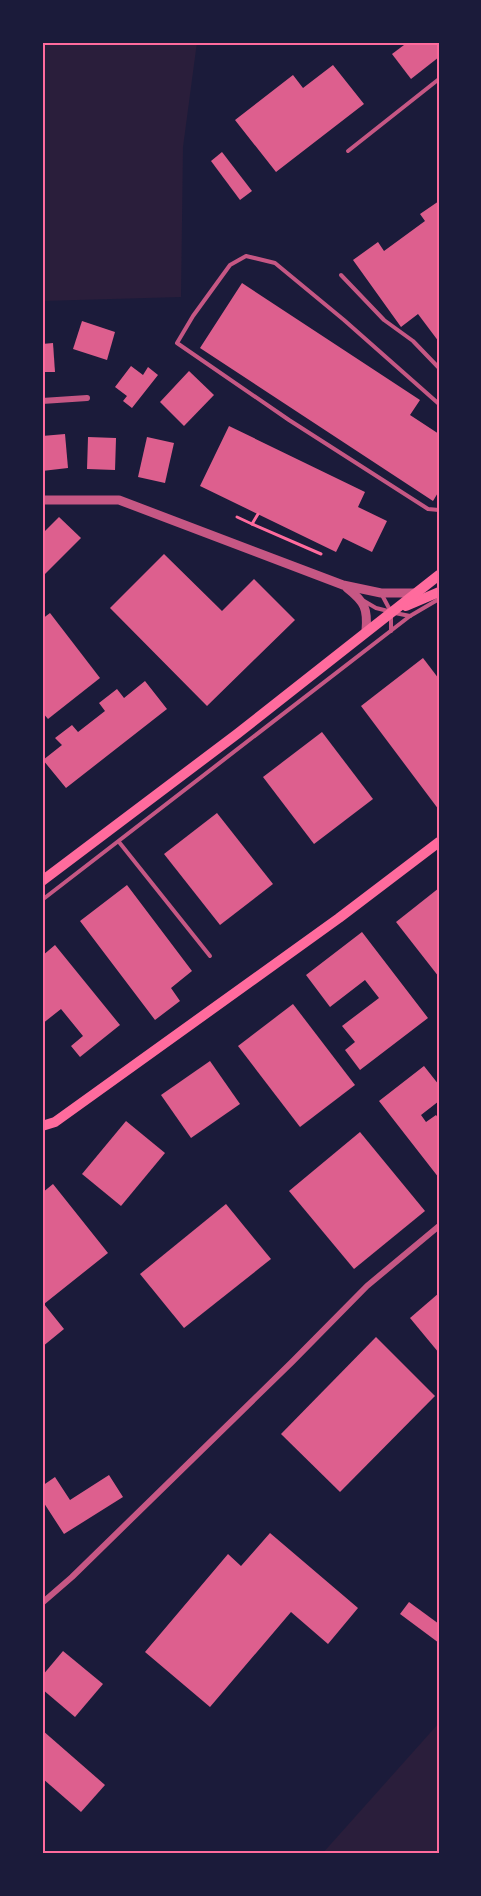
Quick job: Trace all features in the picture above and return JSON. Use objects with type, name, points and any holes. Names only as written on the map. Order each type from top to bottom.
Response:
[{"type":"main road","points":[[42,881],[237,734],[439,575]]},
{"type":"main road","points":[[391,612],[439,592]]},
{"type":"main road","points":[[42,1126],[55,1122],[339,918],[439,842]]},
{"type":"street","points":[[42,401],[87,398]]},
{"type":"street","points":[[42,500],[119,500],[343,585],[381,593],[416,593]]},
{"type":"street","points":[[343,585],[361,599],[367,615],[366,631]]},
{"type":"street","points":[[42,1603],[72,1577],[367,1286],[439,1226]]},
{"type":"lane","points":[[348,151],[439,79]]},
{"type":"lane","points":[[439,404],[344,320],[274,263],[246,256],[230,264],[177,343],[289,420],[428,509],[439,510]]},
{"type":"lane","points":[[341,274],[384,320],[412,341],[439,368]]},
{"type":"lane","points":[[381,593],[391,612],[391,632]]},
{"type":"lane","points":[[42,900],[410,616],[439,598]]},
{"type":"lane","points":[[361,599],[376,608],[410,616]]},
{"type":"lane","points":[[119,842],[210,956]]},
{"type":"path","points":[[252,524],[258,514]]},
{"type":"path","points":[[237,517],[321,554]]},
{"type":"shaded area","points":[[42,42],[197,42],[183,147],[181,297],[42,301]]},
{"type":"shaded area","points":[[439,1723],[439,1854],[322,1854]]},
{"type":"building","points":[[408,42],[439,42],[439,57],[411,79],[392,54]]},
{"type":"building","points":[[333,65],[364,104],[276,172],[235,120],[293,75],[303,88]]},
{"type":"building","points":[[222,152],[252,191],[240,200],[211,161]]},
{"type":"building","points":[[439,201],[439,342],[418,314],[401,327],[353,260],[378,242],[384,251],[425,221],[420,214]]},
{"type":"building","points":[[242,283],[420,400],[410,415],[439,434],[439,491],[433,501],[200,348]]},
{"type":"building","points":[[82,321],[115,332],[107,360],[73,349]]},
{"type":"building","points":[[53,343],[55,372],[42,372],[42,344]]},
{"type":"building","points":[[131,366],[143,375],[148,367],[158,375],[132,408],[123,401],[127,396],[115,387]]},
{"type":"building","points":[[189,371],[214,395],[184,426],[160,402]]},
{"type":"building","points":[[229,426],[365,492],[358,507],[387,521],[372,552],[343,538],[336,552],[200,486]]},
{"type":"building","points":[[65,434],[68,468],[42,471],[42,436]]},
{"type":"building","points":[[88,437],[116,438],[115,470],[87,469]]},
{"type":"building","points":[[147,437],[174,443],[165,483],[138,477]]},
{"type":"building","points":[[59,517],[81,538],[42,577],[42,534]]},
{"type":"building","points":[[164,554],[222,611],[254,579],[295,620],[207,706],[110,608]]},
{"type":"building","points":[[50,613],[100,678],[48,719],[42,712],[42,619]]},
{"type":"building","points":[[423,658],[439,679],[439,810],[361,706]]},
{"type":"building","points":[[145,681],[167,709],[66,788],[43,760],[62,745],[55,738],[72,725],[78,732],[105,711],[99,703],[117,689],[124,698]]},
{"type":"building","points":[[322,732],[373,799],[314,844],[263,777]]},
{"type":"building","points":[[217,813],[273,884],[220,925],[164,854]]},
{"type":"building","points":[[127,885],[192,971],[171,988],[180,1001],[155,1020],[80,921]]},
{"type":"building","points":[[439,888],[439,977],[396,922]]},
{"type":"building","points":[[362,932],[428,1018],[360,1070],[345,1050],[355,1042],[342,1026],[379,998],[365,980],[330,1007],[306,975]]},
{"type":"building","points":[[55,945],[120,1025],[80,1057],[71,1046],[83,1036],[61,1009],[42,1024],[42,956]]},
{"type":"building","points":[[293,1004],[355,1085],[300,1127],[238,1046]]},
{"type":"building","points":[[210,1061],[240,1104],[191,1138],[161,1095]]},
{"type":"building","points":[[424,1066],[439,1085],[439,1101],[421,1115],[426,1122],[436,1115],[439,1119],[439,1178],[379,1101]]},
{"type":"building","points":[[126,1121],[165,1153],[121,1206],[82,1174]]},
{"type":"building","points":[[360,1132],[425,1211],[354,1269],[289,1191]]},
{"type":"building","points":[[53,1184],[108,1253],[44,1304],[64,1329],[42,1347],[42,1193]]},
{"type":"building","points":[[226,1204],[271,1259],[184,1328],[140,1274]]},
{"type":"building","points":[[439,1293],[439,1353],[410,1318]]},
{"type":"building","points":[[376,1337],[435,1396],[340,1492],[281,1434]]},
{"type":"building","points":[[109,1475],[123,1497],[64,1534],[42,1500],[42,1486],[55,1477],[70,1500]]},
{"type":"building","points":[[270,1533],[358,1608],[328,1644],[291,1612],[210,1707],[145,1652],[228,1554],[241,1566]]},
{"type":"building","points":[[409,1602],[439,1624],[439,1643],[400,1614]]},
{"type":"building","points":[[63,1651],[103,1684],[75,1717],[42,1689],[42,1676]]},
{"type":"building","points":[[42,1730],[105,1785],[81,1812],[42,1778]]}]
